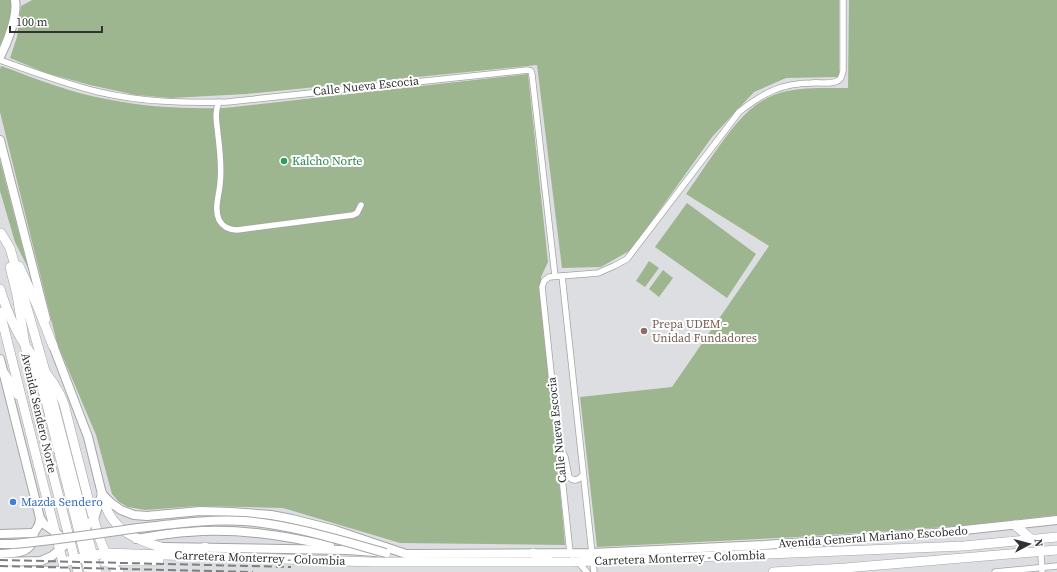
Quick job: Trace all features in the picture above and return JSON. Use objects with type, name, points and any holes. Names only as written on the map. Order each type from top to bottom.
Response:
[{"type":"highway","points":[[0,571],[35,572],[64,569]]},
{"type":"main road","points":[[0,231],[23,273],[53,346]]},
{"type":"main road","name":"Avenida Sendero Norte","points":[[0,231],[17,296],[34,400],[78,572]]},
{"type":"main road","points":[[10,248],[45,372],[82,531]]},
{"type":"main road","points":[[0,289],[13,323],[26,345],[56,385],[64,404],[94,519],[107,557],[115,569],[119,572]]},
{"type":"main road","name":"Avenida Sendero Norte","points":[[0,312],[64,569]]},
{"type":"main road","points":[[26,345],[45,397],[91,565]]},
{"type":"main road","points":[[3,372],[22,400]]},
{"type":"main road","points":[[102,494],[112,519],[121,529],[136,538],[185,556],[205,547]]},
{"type":"main road","points":[[1015,525],[1031,539]]},
{"type":"main road","name":"Carretera Monterrey - Colombia","points":[[107,557],[185,556],[373,562],[578,562],[592,557],[964,546],[1057,537]]},
{"type":"main road","name":"Carretera Monterrey - Colombia","points":[[773,572],[845,568],[1057,550]]},
{"type":"main road","points":[[532,553],[550,562]]},
{"type":"main road","points":[[64,569],[78,572],[107,557],[215,562],[232,557]]},
{"type":"main road","points":[[64,569],[75,560],[91,565]]},
{"type":"street","points":[[555,276],[598,273],[627,259],[739,112],[752,101],[772,90],[797,83],[830,83],[838,81],[843,71],[843,0]]},
{"type":"street","points":[[0,59],[11,29],[17,1]]},
{"type":"street","name":"Calle Nueva Escocia","points":[[0,59],[53,78],[100,92],[141,99],[177,102],[219,102],[529,70],[532,75],[555,276],[549,277],[544,281],[542,287],[570,553]]},
{"type":"street","points":[[219,102],[216,112],[221,171],[217,214],[220,222],[224,226],[232,230],[237,230],[353,215],[357,213],[361,205]]},
{"type":"street","points":[[0,140],[53,346],[88,437],[102,494],[94,519],[52,556],[41,561],[0,562]]},
{"type":"street","name":"Calle Nueva Escocia","points":[[562,276],[594,572]]},
{"type":"street","points":[[0,359],[40,518],[44,524],[70,541]]},
{"type":"street","points":[[559,445],[565,457],[569,477],[574,480],[578,480],[583,475]]},
{"type":"street","name":"Avenida General Mariano Escobedo","points":[[102,494],[121,510],[134,515],[147,516],[200,511],[271,515],[292,518],[335,530],[406,554],[570,553],[592,557],[936,533],[1057,520]]},
{"type":"street","points":[[0,554],[26,550],[29,548],[33,542],[34,533],[39,525],[40,518]]},
{"type":"street","points":[[0,544],[37,542],[170,524],[243,521],[293,528],[386,553]]},
{"type":"street","points":[[136,538],[187,532],[254,532],[293,537],[347,550]]},
{"type":"street","points":[[0,534],[34,533]]},
{"type":"street","points":[[1040,538],[1042,570]]},
{"type":"street","points":[[159,547],[347,550],[406,554]]},
{"type":"street","points":[[570,553],[587,572]]},
{"type":"street","points":[[995,572],[1042,570],[1057,566]]},
{"type":"street","points":[[845,568],[864,572]]},
{"type":"green space","points":[[0,0],[11,0],[11,12],[5,34],[0,45]]},
{"type":"green space","points":[[32,0],[839,0],[839,77],[786,78],[754,92],[712,137],[631,250],[601,267],[562,268],[537,65],[246,94],[171,98],[136,95],[90,85],[46,73],[10,58],[17,37],[21,6]]},
{"type":"green space","points":[[849,0],[1057,0],[1057,515],[962,526],[797,537],[597,547],[580,397],[672,387],[769,246],[686,194],[722,142],[745,114],[754,106],[775,95],[787,91],[817,88],[848,88]]},
{"type":"green space","points":[[1,66],[79,93],[121,102],[150,106],[194,108],[224,108],[528,74],[548,262],[541,277],[565,545],[400,543],[283,508],[198,506],[145,510],[128,507],[119,502],[112,494],[96,435],[57,343],[0,112]]},
{"type":"green space","points":[[0,161],[28,268],[15,242],[0,191]]},
{"type":"green space","points":[[687,203],[756,254],[727,298],[655,247]]},
{"type":"green space","points":[[649,261],[659,268],[645,287],[636,281]]},
{"type":"green space","points":[[663,270],[673,278],[659,297],[649,289]]},
{"type":"railway","points":[[0,560],[291,567]]},
{"type":"railway","points":[[0,566],[253,572]]},
{"type":"place","name":"Kalcho Norte","points":[[284,161]]},
{"type":"place","name":"Prepa UDEM - Unidad Fundadores","points":[[644,331]]},
{"type":"place","name":"Mazda Sendero","points":[[13,502]]}]
